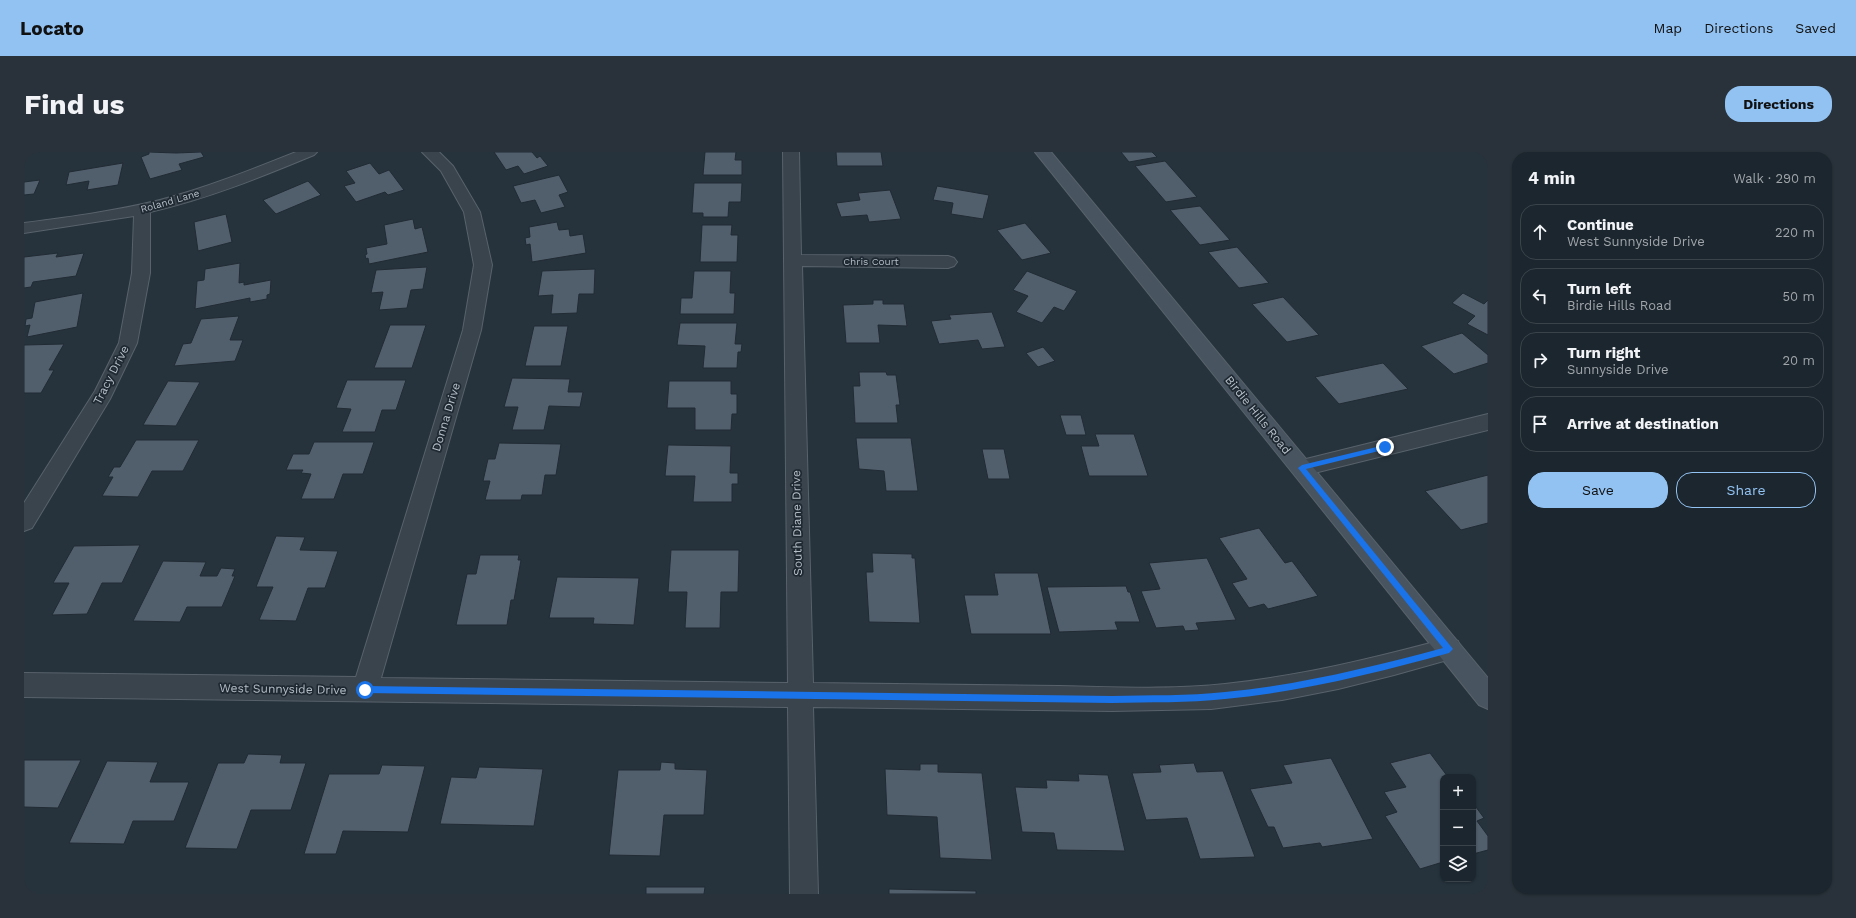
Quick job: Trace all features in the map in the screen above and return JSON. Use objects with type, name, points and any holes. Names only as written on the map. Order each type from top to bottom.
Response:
[{"type":"main road","name":"Birdie Hills Road","points":[[1043,152],[1488,697]]},
{"type":"street","name":"Roland Lane","points":[[24,228],[97,218],[142,209],[217,187],[309,152]]},
{"type":"street","name":"Donna Drive","points":[[365,690],[472,330],[483,265],[472,212],[447,168],[430,152]]},
{"type":"street","name":"South Diane Drive","points":[[791,152],[804,894]]},
{"type":"street","name":"Tracy Drive","points":[[24,522],[103,394],[128,343],[141,273],[142,209]]},
{"type":"street","name":"Chris Court","points":[[793,260],[948,262]]},
{"type":"street","points":[[1302,468],[1488,422]]},
{"type":"street","name":"West Sunnyside Drive","points":[[24,685],[1112,699],[1224,696],[1293,686],[1385,667],[1449,649]]},
{"type":"building","points":[[149,152],[201,152],[204,157],[179,164],[182,170],[150,179],[141,157],[149,154]]},
{"type":"building","points":[[494,152],[532,152],[537,158],[540,156],[548,166],[524,174],[518,166],[506,170]]},
{"type":"building","points":[[705,152],[736,152],[735,160],[742,160],[742,175],[703,175]]},
{"type":"building","points":[[836,152],[881,152],[883,166],[837,166]]},
{"type":"building","points":[[1121,152],[1152,152],[1157,157],[1129,162]]},
{"type":"building","points":[[1165,161],[1197,197],[1166,202],[1135,166]]},
{"type":"building","points":[[123,163],[118,185],[87,190],[89,181],[66,185],[69,172]]},
{"type":"building","points":[[370,163],[379,174],[389,170],[404,190],[388,195],[385,192],[356,202],[344,186],[355,183],[346,171]]},
{"type":"building","points":[[559,175],[568,192],[559,195],[565,207],[541,213],[535,200],[521,203],[513,186]]},
{"type":"building","points":[[40,180],[34,194],[24,195],[24,182]]},
{"type":"building","points":[[308,181],[321,195],[276,214],[263,200]]},
{"type":"building","points":[[694,183],[742,183],[741,202],[729,202],[728,217],[703,217],[703,213],[692,213]]},
{"type":"building","points":[[937,186],[989,195],[983,219],[951,214],[953,203],[933,200]]},
{"type":"building","points":[[890,190],[901,219],[869,222],[867,215],[841,217],[836,203],[860,200],[858,193]]},
{"type":"building","points":[[1200,206],[1230,240],[1200,245],[1170,210]]},
{"type":"building","points":[[226,214],[232,242],[198,251],[194,222]]},
{"type":"building","points":[[413,219],[415,229],[422,227],[428,252],[369,264],[368,258],[366,259],[365,255],[367,254],[366,248],[387,244],[384,225]]},
{"type":"building","points":[[557,222],[559,230],[569,229],[570,236],[583,234],[586,253],[532,262],[530,244],[526,245],[525,238],[530,237],[529,227]]},
{"type":"building","points":[[1025,223],[1051,253],[1022,260],[997,230]]},
{"type":"building","points":[[702,225],[732,225],[731,235],[738,235],[737,262],[700,262]]},
{"type":"building","points":[[1237,247],[1269,283],[1239,288],[1208,252]]},
{"type":"building","points":[[58,253],[56,257],[84,253],[76,276],[33,282],[31,287],[24,288],[24,257]]},
{"type":"building","points":[[240,263],[239,283],[244,282],[244,285],[271,280],[270,294],[267,295],[267,299],[250,302],[250,298],[195,309],[197,281],[204,280],[205,269]]},
{"type":"building","points":[[427,267],[423,289],[411,290],[407,308],[379,310],[383,292],[371,293],[376,270]]},
{"type":"building","points":[[595,269],[594,294],[579,294],[577,313],[551,314],[553,295],[538,296],[542,271]]},
{"type":"building","points":[[694,271],[731,271],[730,293],[735,293],[734,314],[680,314],[681,298],[692,298]]},
{"type":"building","points":[[1027,271],[1077,291],[1064,311],[1054,307],[1042,323],[1016,312],[1028,296],[1013,290]]},
{"type":"building","points":[[83,293],[77,327],[27,337],[30,325],[25,326],[26,319],[32,318],[35,302]]},
{"type":"building","points":[[1463,293],[1484,304],[1488,300],[1488,335],[1467,324],[1475,316],[1452,303]]},
{"type":"building","points":[[1283,297],[1319,335],[1287,342],[1252,304]]},
{"type":"building","points":[[873,300],[883,300],[883,304],[904,304],[907,326],[878,325],[880,343],[846,343],[843,305],[873,304]]},
{"type":"building","points":[[992,312],[1005,347],[982,349],[978,340],[939,344],[931,321],[951,319],[949,315]]},
{"type":"building","points":[[239,316],[230,340],[243,340],[235,361],[174,366],[183,344],[191,343],[201,319]]},
{"type":"building","points":[[680,323],[737,323],[735,344],[742,344],[741,352],[738,352],[737,368],[703,368],[705,346],[677,345]]},
{"type":"building","points":[[390,325],[426,325],[412,368],[374,368]]},
{"type":"building","points":[[534,326],[568,326],[561,366],[525,366]]},
{"type":"building","points":[[1462,333],[1488,355],[1488,363],[1454,374],[1421,346]]},
{"type":"building","points":[[64,344],[49,370],[54,370],[41,393],[24,393],[24,345]]},
{"type":"building","points":[[1043,347],[1055,361],[1038,367],[1026,353]]},
{"type":"building","points":[[1383,363],[1408,389],[1339,404],[1315,377]]},
{"type":"building","points":[[859,372],[886,372],[887,375],[896,375],[900,405],[896,405],[898,423],[855,423],[853,386],[860,386]]},
{"type":"building","points":[[512,378],[570,379],[568,392],[583,392],[580,407],[549,406],[544,430],[512,430],[518,407],[504,407]]},
{"type":"building","points":[[347,380],[406,380],[396,410],[382,410],[375,432],[342,432],[351,409],[336,408]]},
{"type":"building","points":[[168,381],[200,382],[176,426],[143,425]]},
{"type":"building","points":[[669,381],[731,381],[731,394],[737,394],[737,414],[732,414],[731,430],[695,430],[695,408],[667,408]]},
{"type":"building","points":[[1060,415],[1081,415],[1086,435],[1066,435]]},
{"type":"building","points":[[1095,434],[1134,434],[1148,476],[1089,476],[1081,446],[1099,446]]},
{"type":"building","points":[[856,438],[911,438],[918,491],[886,491],[884,471],[859,469]]},
{"type":"building","points":[[136,440],[199,440],[183,471],[152,471],[138,497],[102,496],[113,477],[108,477],[114,467],[120,467]]},
{"type":"building","points":[[314,442],[374,442],[363,474],[343,474],[334,499],[301,499],[311,474],[301,473],[303,470],[286,470],[293,454],[309,454]]},
{"type":"building","points":[[499,443],[561,444],[556,475],[545,475],[542,495],[522,495],[521,500],[485,500],[490,481],[483,481],[488,459],[495,459]]},
{"type":"building","points":[[668,445],[731,446],[730,473],[738,473],[738,484],[732,484],[732,502],[693,502],[695,476],[665,476]]},
{"type":"building","points":[[982,449],[1004,449],[1010,479],[988,479]]},
{"type":"building","points":[[1488,475],[1488,523],[1461,530],[1425,491]]},
{"type":"building","points":[[1259,528],[1285,563],[1292,561],[1318,596],[1268,609],[1264,604],[1249,608],[1232,583],[1247,579],[1219,538]]},
{"type":"building","points":[[276,536],[305,537],[300,550],[338,551],[325,588],[308,588],[296,621],[259,620],[273,587],[256,587]]},
{"type":"building","points":[[140,545],[122,583],[102,583],[87,614],[52,615],[69,583],[53,583],[74,546]]},
{"type":"building","points":[[671,550],[739,550],[738,592],[721,592],[720,628],[685,628],[687,592],[668,592]]},
{"type":"building","points":[[872,553],[912,554],[912,558],[915,558],[920,623],[869,622],[866,572],[873,572]]},
{"type":"building","points":[[480,555],[519,555],[518,560],[521,560],[514,600],[511,600],[507,625],[456,625],[467,574],[476,574]]},
{"type":"building","points":[[1207,558],[1236,620],[1196,623],[1199,630],[1185,631],[1183,626],[1156,628],[1141,591],[1160,589],[1149,563]]},
{"type":"building","points":[[163,561],[206,562],[200,576],[217,576],[221,568],[235,569],[232,576],[235,576],[222,607],[187,607],[180,622],[133,621]]},
{"type":"building","points":[[994,573],[1038,573],[1051,634],[971,634],[964,595],[998,595]]},
{"type":"building","points":[[557,577],[639,578],[634,625],[593,624],[594,618],[549,618]]},
{"type":"building","points":[[1126,586],[1128,592],[1130,592],[1140,622],[1115,622],[1118,630],[1059,632],[1047,587]]},
{"type":"building","points":[[1430,753],[1446,774],[1440,774],[1440,863],[1420,869],[1385,816],[1397,812],[1384,792],[1406,787],[1390,763]]},
{"type":"building","points":[[248,754],[282,755],[280,763],[306,763],[291,810],[251,810],[237,849],[185,848],[218,763],[244,763]]},
{"type":"building","points":[[1331,758],[1373,839],[1322,847],[1320,843],[1283,848],[1274,827],[1268,827],[1250,789],[1292,783],[1283,765]]},
{"type":"building","points":[[24,760],[81,760],[58,808],[24,807]]},
{"type":"building","points":[[107,761],[158,762],[150,782],[189,782],[174,821],[133,821],[124,844],[69,843]]},
{"type":"building","points":[[661,762],[675,763],[675,769],[707,770],[704,815],[664,815],[660,856],[609,855],[618,770],[660,770]]},
{"type":"building","points":[[1194,763],[1197,772],[1223,771],[1255,857],[1200,859],[1187,818],[1146,820],[1132,773],[1161,772],[1159,765]]},
{"type":"building","points":[[920,764],[938,764],[938,772],[982,773],[992,860],[940,858],[937,817],[887,815],[885,769],[920,770]]},
{"type":"building","points":[[382,765],[425,766],[408,832],[343,831],[336,854],[304,854],[329,774],[379,774]]},
{"type":"building","points":[[479,767],[543,769],[534,826],[440,824],[451,777],[476,778]]},
{"type":"building","points":[[1078,774],[1108,775],[1125,851],[1057,850],[1054,833],[1022,832],[1015,787],[1047,788],[1046,780],[1079,781]]},
{"type":"building","points":[[1476,807],[1484,818],[1477,821],[1488,836],[1488,850],[1476,853]]},
{"type":"building","points":[[646,887],[705,887],[704,894],[646,894]]},
{"type":"building","points":[[889,889],[976,891],[976,894],[889,894]]},
{"type":"route","points":[[365,690],[1112,699],[1224,696],[1293,686],[1385,667],[1449,649],[1302,468],[1385,447]]}]
